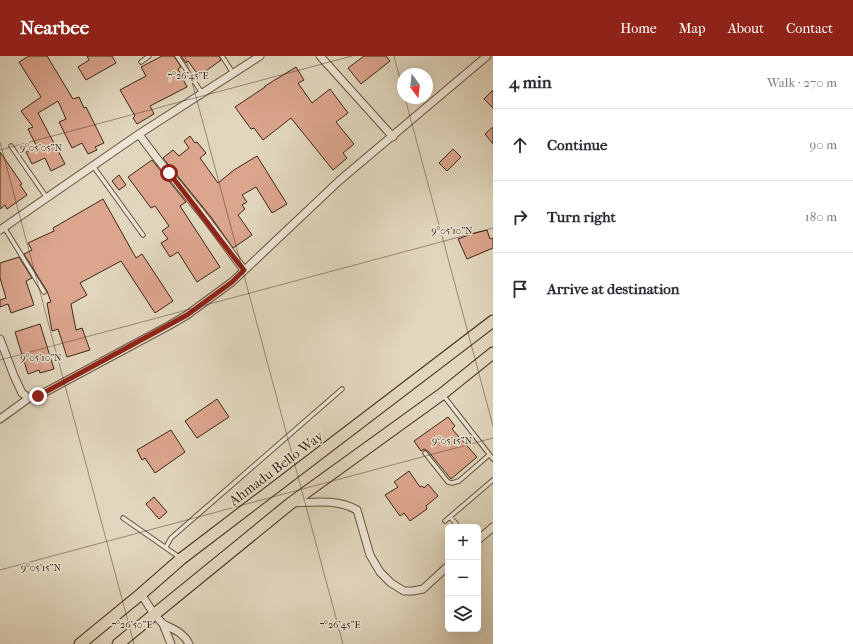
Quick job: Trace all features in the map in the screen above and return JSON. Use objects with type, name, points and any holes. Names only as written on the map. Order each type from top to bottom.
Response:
[{"type":"main road","name":"Ahmadu Bello Way","points":[[80,644],[181,559],[493,321]]},
{"type":"main road","points":[[118,644],[290,503],[442,394],[493,353]]},
{"type":"street","points":[[2,228],[139,134],[260,56]]},
{"type":"street","points":[[320,56],[393,137]]},
{"type":"street","points":[[0,419],[29,398],[38,396],[187,315],[232,282],[340,180],[393,137],[487,56]]},
{"type":"street","points":[[139,134],[153,154],[196,205],[244,270]]},
{"type":"street","points":[[0,339],[22,394],[29,398]]},
{"type":"street","points":[[290,503],[324,501],[348,505],[357,510],[370,555],[380,572],[391,583],[404,591],[423,589],[445,569]]},
{"type":"street","points":[[481,537],[493,527]]},
{"type":"street","points":[[141,594],[154,614],[163,624],[171,644]]},
{"type":"street","points":[[163,624],[179,632],[187,639],[189,644]]},
{"type":"lane","points":[[140,62],[149,56]]},
{"type":"lane","points":[[177,56],[202,93]]},
{"type":"lane","points":[[222,56],[233,73]]},
{"type":"lane","points":[[11,146],[47,198]]},
{"type":"lane","points":[[93,166],[144,235]]},
{"type":"lane","points":[[2,228],[44,292]]},
{"type":"lane","points":[[166,547],[171,538],[342,389]]},
{"type":"lane","points":[[442,394],[493,459]]},
{"type":"lane","points":[[425,453],[448,482],[452,483],[458,481],[490,455]]},
{"type":"lane","points":[[445,521],[493,480]]},
{"type":"lane","points":[[450,517],[456,524]]},
{"type":"lane","points":[[123,518],[181,559]]},
{"type":"building","points":[[29,56],[47,56],[73,99],[79,97],[84,108],[86,107],[104,143],[95,147],[97,150],[88,154],[82,143],[72,148],[59,122],[66,119],[58,101],[38,113],[65,164],[51,171],[45,158],[32,164],[26,152],[37,147],[28,129],[33,127],[21,111],[41,97],[19,62]]},
{"type":"building","points":[[87,56],[112,56],[116,63],[86,80],[78,67],[89,60]]},
{"type":"building","points":[[162,56],[174,56],[181,67],[178,69],[187,87],[150,106],[154,114],[137,124],[133,118],[135,116],[120,90],[146,76],[141,67]]},
{"type":"building","points":[[181,56],[219,56],[221,60],[199,76],[188,61],[186,63]]},
{"type":"building","points":[[364,56],[386,56],[390,61],[361,84],[348,68]]},
{"type":"building","points":[[296,67],[304,80],[298,83],[312,103],[330,89],[348,113],[336,122],[354,144],[343,153],[347,158],[333,170],[291,118],[263,140],[254,128],[251,129],[235,107]]},
{"type":"building","points":[[493,90],[493,108],[484,99]]},
{"type":"building","points":[[493,127],[493,144],[485,134]]},
{"type":"building","points":[[190,136],[206,153],[200,158],[218,183],[234,170],[257,156],[287,204],[272,213],[256,187],[242,195],[247,202],[242,205],[245,209],[238,215],[252,235],[233,248],[211,217],[163,158],[173,150],[179,156],[189,148],[184,141]]},
{"type":"building","points":[[453,149],[461,157],[447,171],[439,163]]},
{"type":"building","points":[[0,152],[22,184],[20,185],[27,195],[7,209],[5,205],[0,209]]},
{"type":"building","points":[[152,160],[186,202],[180,206],[220,267],[197,282],[178,252],[170,257],[161,243],[168,239],[162,231],[169,226],[155,206],[151,208],[128,177]]},
{"type":"building","points":[[119,175],[126,185],[119,190],[112,181]]},
{"type":"building","points":[[103,199],[136,258],[142,254],[173,301],[155,313],[121,261],[80,283],[87,295],[71,304],[76,330],[82,328],[90,350],[67,357],[58,329],[52,331],[47,303],[51,302],[47,291],[24,254],[32,250],[28,243],[54,231],[53,228]]},
{"type":"building","points":[[487,230],[490,239],[493,238],[493,248],[467,259],[458,239]]},
{"type":"building","points":[[19,257],[32,278],[26,281],[34,305],[11,313],[8,304],[0,307],[0,300],[6,298],[0,278],[0,263]]},
{"type":"building","points":[[40,324],[54,369],[40,373],[39,370],[28,374],[15,332]]},
{"type":"building","points":[[217,399],[229,417],[197,438],[185,421]]},
{"type":"building","points":[[448,417],[455,426],[452,429],[477,457],[451,479],[428,451],[424,449],[421,451],[414,441]]},
{"type":"building","points":[[171,430],[185,452],[155,473],[145,458],[142,460],[137,450]]},
{"type":"building","points":[[409,471],[420,487],[422,486],[424,488],[428,484],[438,496],[426,506],[427,509],[410,521],[404,513],[400,516],[385,495],[398,487],[394,482]]},
{"type":"building","points":[[154,497],[167,512],[159,519],[146,504]]},
{"type":"route","points":[[38,396],[187,315],[217,294],[244,270],[196,205],[169,173]]}]
